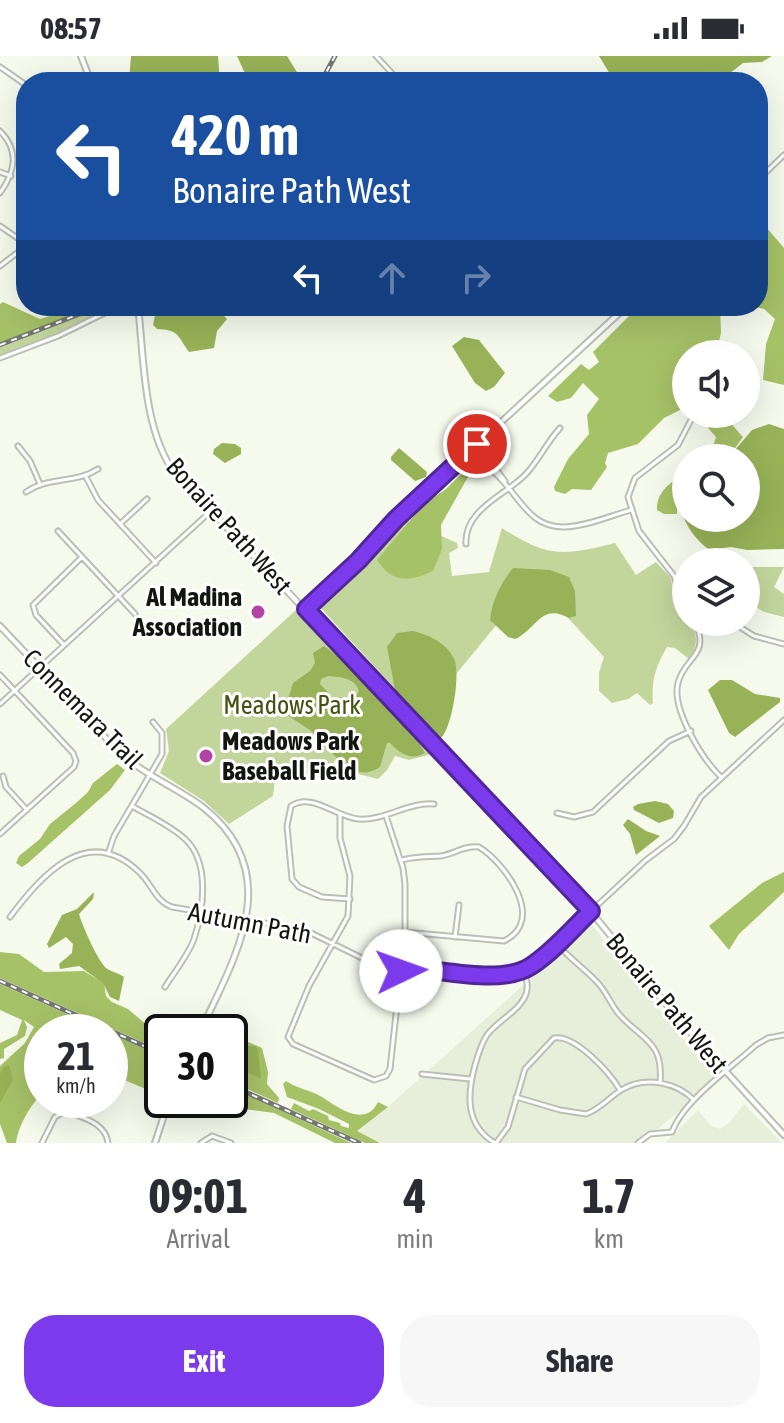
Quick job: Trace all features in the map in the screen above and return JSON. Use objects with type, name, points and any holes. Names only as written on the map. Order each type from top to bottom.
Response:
[{"type":"street","points":[[376,56],[391,72]]},
{"type":"street","points":[[0,131],[12,149],[14,160],[11,176],[0,193]]},
{"type":"street","points":[[768,170],[784,155]]},
{"type":"street","points":[[0,172],[11,176]]},
{"type":"street","points":[[0,266],[16,253]]},
{"type":"street","points":[[0,358],[58,336],[99,316]]},
{"type":"street","name":"Bonaire Path West","points":[[139,316],[151,414],[158,445],[174,472],[591,911],[653,990],[784,1135]]},
{"type":"street","points":[[306,609],[358,561],[396,519],[616,316]]},
{"type":"street","points":[[466,544],[465,536],[477,514],[530,469],[560,428]]},
{"type":"street","points":[[672,574],[645,541],[631,510],[629,490],[635,478],[678,445],[687,428]]},
{"type":"street","points":[[477,444],[491,459],[509,488]]},
{"type":"street","points":[[18,446],[30,461],[40,484]]},
{"type":"street","points":[[472,449],[532,517],[556,527],[574,526],[631,510]]},
{"type":"street","points":[[26,492],[40,484],[86,477],[98,469]]},
{"type":"street","points":[[86,477],[98,500],[156,563]]},
{"type":"street","points":[[120,524],[147,499]]},
{"type":"street","points":[[0,704],[211,511]]},
{"type":"street","points":[[58,531],[135,614]]},
{"type":"street","points":[[64,645],[36,615],[33,605],[82,557]]},
{"type":"street","name":"Connemara Trail","points":[[0,626],[117,750],[150,775],[200,805],[227,833],[242,861],[246,879],[247,919],[239,946],[208,1014]]},
{"type":"street","points":[[700,636],[700,649],[680,676],[677,689],[679,703],[703,757],[721,777]]},
{"type":"street","points":[[754,636],[784,644]]},
{"type":"street","points":[[0,675],[76,759],[74,767],[0,834]]},
{"type":"street","points":[[620,1090],[610,1075],[582,1050],[565,1037],[558,1037],[528,1064],[508,1127],[496,1143],[484,1135],[472,1118],[469,1096],[471,1079],[485,1038],[526,995],[527,978],[522,971],[533,965],[646,860],[674,839],[701,797],[784,720]]},
{"type":"street","points":[[10,917],[30,891],[61,863],[86,852],[108,854],[113,838],[164,748],[162,733],[153,722]]},
{"type":"street","points":[[557,813],[574,817],[593,812],[669,741],[691,731]]},
{"type":"street","points":[[3,776],[6,787],[27,810]]},
{"type":"street","points":[[350,899],[322,897],[302,889],[292,879],[287,826],[288,811],[294,804],[312,803],[340,815],[362,819],[386,816],[419,804],[434,804]]},
{"type":"street","points":[[132,806],[178,833],[194,850],[203,875],[193,942],[165,987]]},
{"type":"street","points":[[340,815],[340,838],[349,872],[347,919],[288,1032],[290,1042],[368,1079],[382,1079],[390,1069],[405,932],[405,879],[386,816]]},
{"type":"street","points":[[401,861],[479,847],[514,883],[521,902],[521,921],[513,936],[500,941],[405,932]]},
{"type":"street","name":"Autumn Path","points":[[108,854],[138,871],[165,904],[305,930],[369,961],[497,976],[522,971]]},
{"type":"street","points":[[455,937],[459,905]]},
{"type":"street","points":[[556,944],[597,982],[618,1013],[654,1045],[661,1066],[660,1083]]},
{"type":"street","points":[[638,1143],[650,1134],[672,1132],[677,1120],[694,1100],[760,1041],[784,1035]]},
{"type":"street","points":[[422,1074],[471,1079]]},
{"type":"street","points":[[516,1097],[586,1114],[620,1090],[636,1083],[660,1083],[681,1090],[694,1100]]},
{"type":"street","points":[[42,1143],[55,1117],[66,1111],[106,1131],[108,1143]]},
{"type":"street","points":[[155,1143],[163,1118]]},
{"type":"street","points":[[201,1143],[209,1136],[231,1143]]},
{"type":"shaded area","points":[[131,56],[218,56],[219,72],[130,72]]},
{"type":"shaded area","points":[[237,56],[287,56],[297,72],[244,72]]},
{"type":"shaded area","points":[[599,56],[772,56],[762,62],[743,63],[731,72],[609,72]]},
{"type":"shaded area","points":[[768,229],[784,248],[784,385],[763,380],[766,344],[775,319],[768,313]]},
{"type":"shaded area","points":[[3,302],[16,308],[16,316],[40,319],[69,316],[0,343],[0,304]]},
{"type":"shaded area","points":[[155,316],[224,316],[227,319],[217,331],[214,348],[189,352],[174,332],[157,329],[153,325]]},
{"type":"shaded area","points":[[629,316],[720,316],[719,340],[672,340],[672,414],[638,444],[608,453],[607,467],[591,490],[572,489],[565,494],[555,491],[554,487],[568,459],[589,434],[587,415],[599,399],[583,383],[571,398],[557,402],[548,396],[581,364],[589,370],[599,362],[593,352]]},
{"type":"shaded area","points":[[464,337],[479,340],[505,373],[494,387],[486,391],[475,383],[452,346]]},
{"type":"shaded area","points":[[769,424],[784,429],[784,549],[708,548],[692,532],[760,532],[760,444],[740,444],[752,430]]},
{"type":"shaded area","points":[[708,428],[735,428],[743,437],[738,444],[714,444],[716,437]]},
{"type":"shaded area","points":[[222,443],[235,444],[241,448],[241,454],[225,463],[213,454]]},
{"type":"shaded area","points":[[399,448],[427,472],[426,477],[415,481],[391,460]]},
{"type":"shaded area","points":[[472,463],[482,473],[469,475],[441,525],[442,549],[433,571],[409,578],[389,573],[377,560],[424,504],[446,489]]},
{"type":"shaded area","points":[[672,482],[672,514],[664,514],[657,510],[657,503]]},
{"type":"shaded area","points":[[513,568],[550,570],[569,577],[575,591],[576,616],[545,615],[522,635],[515,639],[508,637],[490,620],[498,592]]},
{"type":"shaded area","points":[[413,631],[442,644],[451,653],[456,666],[452,713],[440,739],[395,690],[387,647],[397,633]]},
{"type":"shaded area","points":[[324,646],[347,666],[395,714],[425,753],[406,755],[387,743],[380,767],[370,772],[360,772],[344,764],[316,735],[284,712],[293,683],[310,671],[315,663],[313,653]],"holes":[[[328,676],[351,681],[359,692],[353,697],[333,698],[320,684],[321,679]]]},
{"type":"shaded area","points":[[720,680],[732,680],[755,694],[780,698],[780,702],[735,737],[729,733],[708,690]]},
{"type":"shaded area","points":[[117,764],[125,770],[110,790],[28,863],[22,867],[16,863],[50,824]]},
{"type":"shaded area","points":[[655,801],[668,804],[674,811],[673,818],[659,823],[634,810],[633,807],[638,804]]},
{"type":"shaded area","points":[[628,819],[660,836],[636,855],[630,834],[623,825]]},
{"type":"shaded area","points":[[784,872],[784,892],[739,934],[729,950],[709,926],[762,883]]},
{"type":"shaded area","points":[[94,892],[93,899],[79,914],[103,964],[124,977],[119,1001],[110,997],[103,983],[79,966],[60,969],[59,964],[72,953],[73,944],[66,937],[49,948],[47,944],[62,915],[77,909]]},
{"type":"shaded area","points":[[591,924],[719,1078],[641,1143],[380,1143],[357,1131],[390,1105]]},
{"type":"shaded area","points":[[0,952],[19,954],[44,972],[84,971],[104,983],[106,996],[112,1002],[128,1009],[144,1023],[144,1043],[128,1036],[128,1014],[80,1014],[0,978]]},
{"type":"shaded area","points":[[0,984],[67,1014],[24,1014],[24,1037],[4,1049],[4,1058],[0,1059],[0,1043],[17,1035],[22,1020],[0,1010]]},
{"type":"shaded area","points":[[128,1041],[144,1049],[144,1088],[128,1082]]},
{"type":"shaded area","points":[[248,1042],[262,1048],[268,1072],[267,1084],[279,1098],[278,1103],[248,1089]]},
{"type":"shaded area","points":[[24,1044],[25,1118],[16,1143],[7,1143],[0,1124],[0,1066]]},
{"type":"shaded area","points":[[248,1046],[258,1049],[261,1079],[248,1073]]},
{"type":"shaded area","points":[[9,1065],[13,1080],[0,1103],[0,1074],[3,1067]]},
{"type":"shaded area","points":[[286,1081],[359,1115],[373,1110],[378,1102],[388,1107],[357,1131],[380,1143],[365,1143],[291,1109],[294,1103],[309,1111],[313,1109],[349,1128],[349,1124],[319,1109],[287,1097],[283,1084]]},
{"type":"shaded area","points":[[248,1095],[351,1143],[335,1143],[274,1113],[248,1110]]},
{"type":"shaded area","points":[[744,1104],[782,1143],[665,1143],[698,1110],[711,1126],[720,1129]]},
{"type":"green space","points":[[80,316],[94,316],[0,355],[0,348]]},
{"type":"green space","points":[[406,520],[457,543],[458,548],[449,553],[452,576],[489,572],[502,528],[532,545],[556,552],[615,543],[636,575],[656,562],[670,577],[672,636],[695,636],[695,645],[689,659],[675,648],[667,647],[655,674],[653,703],[650,705],[637,693],[612,703],[599,691],[599,673],[604,657],[533,580],[421,717],[319,606]]},
{"type":"green space","points":[[760,567],[784,567],[774,587],[784,594],[784,617],[760,610]]},
{"type":"green space","name":"Meadows Park","points":[[297,609],[432,754],[409,760],[395,756],[378,779],[346,771],[335,760],[328,778],[276,772],[273,796],[229,824],[204,801],[160,773],[169,751],[166,729]]},
{"type":"railway","points":[[326,72],[335,56]]},
{"type":"railway","points":[[0,345],[74,316]]},
{"type":"railway","points":[[0,981],[144,1046]]},
{"type":"railway","points":[[248,1093],[359,1143]]},
{"type":"place","name":"Al Madina Association","points":[[258,612]]},
{"type":"place","name":"Meadows Park Baseball Field","points":[[206,756]]},
{"type":"route","points":[[401,971],[401,966],[509,975],[533,965],[591,911],[306,609],[477,444]]}]
